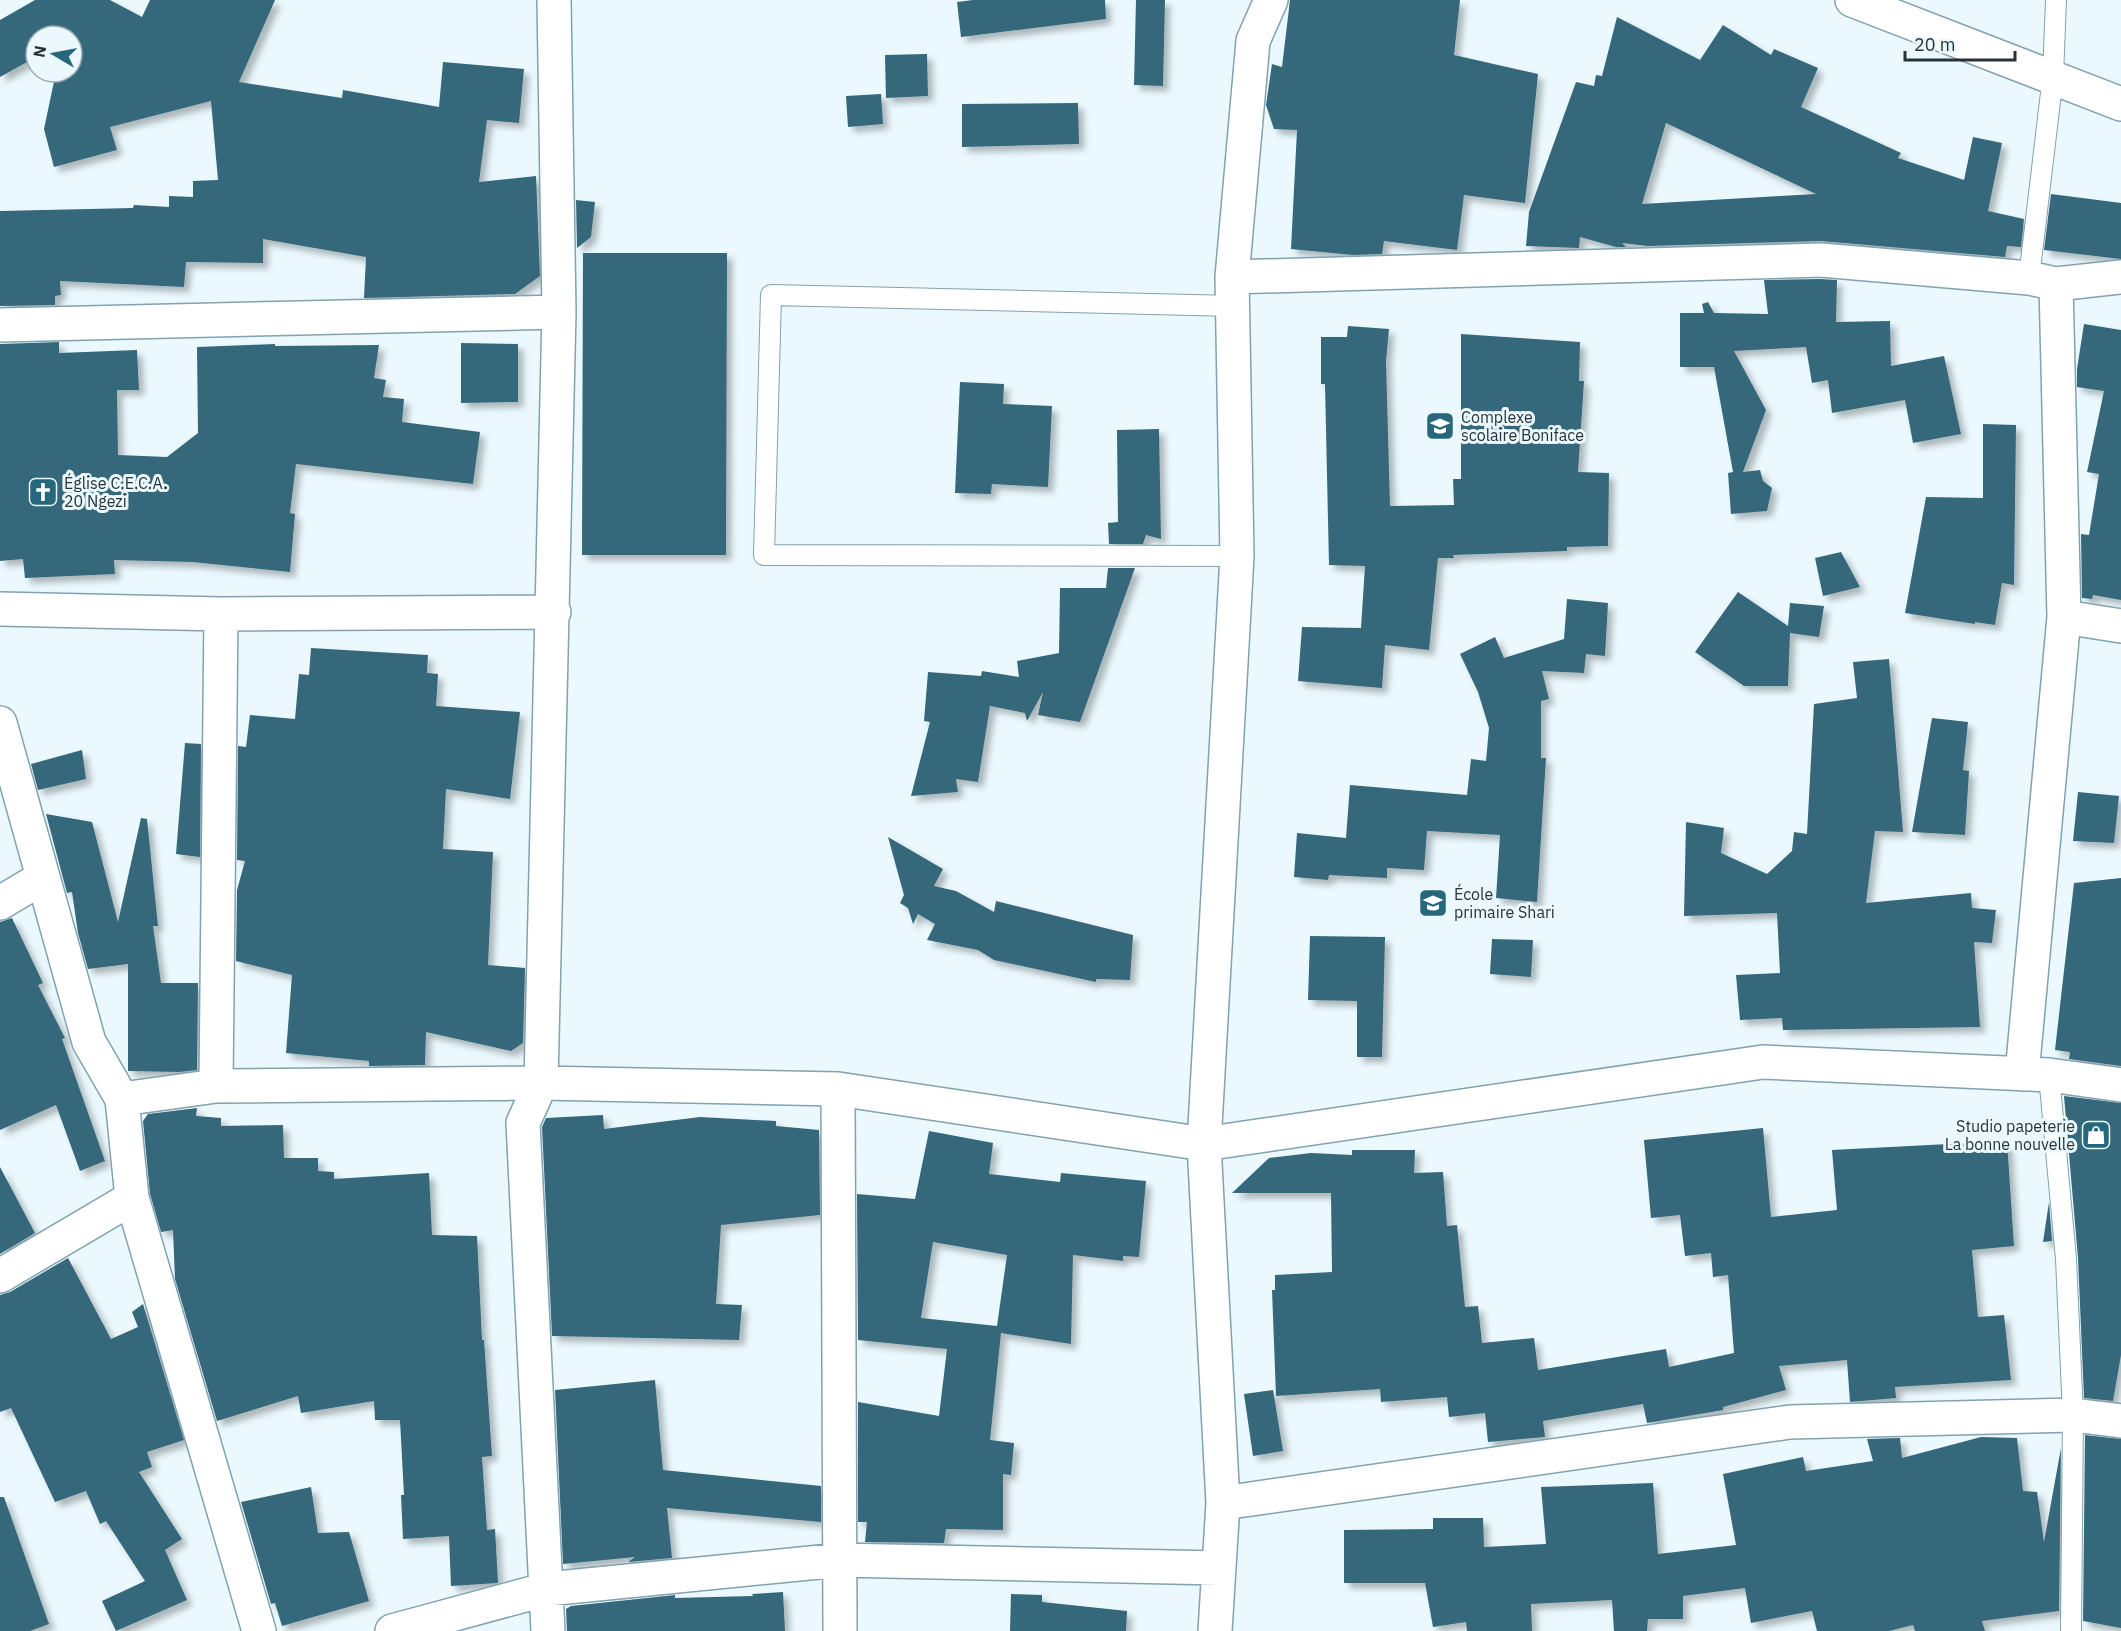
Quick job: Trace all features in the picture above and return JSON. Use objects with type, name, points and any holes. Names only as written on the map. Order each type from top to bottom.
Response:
[{"type":"street","points":[[548,1631],[523,1123],[541,1083],[554,612],[559,312],[554,0]]},
{"type":"street","points":[[1215,1631],[1223,1503],[1204,1144],[1237,556],[1233,292],[1253,41],[1271,0]]},
{"type":"street","points":[[1852,0],[2121,104]]},
{"type":"street","points":[[1233,292],[1821,260],[2043,281],[2121,277]]},
{"type":"street","points":[[2036,1075],[2064,617],[2043,281]]},
{"type":"street","points":[[0,325],[559,312]]},
{"type":"street","points":[[0,609],[221,614],[554,612]]},
{"type":"street","points":[[216,1086],[221,614]]},
{"type":"street","points":[[2064,617],[2121,626]]},
{"type":"street","points":[[0,723],[89,1042],[122,1099],[132,1197],[259,1631]]},
{"type":"street","points":[[0,903],[42,878]]},
{"type":"street","points":[[122,1099],[216,1086],[541,1083],[838,1089],[1204,1144],[1763,1062],[2036,1075],[2121,1085]]},
{"type":"street","points":[[838,1089],[840,1631]]},
{"type":"street","points":[[0,1276],[132,1197]]},
{"type":"street","points":[[1223,1503],[1790,1422],[2073,1415],[2121,1421]]},
{"type":"street","points":[[392,1631],[547,1589],[840,1560],[1219,1568]]},
{"type":"lane","points":[[2043,281],[2056,0]]},
{"type":"lane","points":[[1233,292],[771,295],[764,555],[1237,556]]},
{"type":"lane","points":[[2036,1075],[2066,1259],[2073,1415],[2071,1631]]},
{"type":"building","points":[[35,0],[110,0],[142,17],[150,0],[275,0],[239,82],[342,98],[343,90],[439,107],[443,62],[524,69],[519,123],[487,120],[479,182],[536,176],[540,276],[515,294],[364,298],[366,257],[263,239],[263,263],[186,262],[184,287],[60,281],[61,295],[55,296],[55,305],[0,306],[0,211],[133,208],[134,205],[169,207],[169,196],[193,197],[193,181],[218,180],[211,101],[110,127],[117,150],[54,167],[44,129],[53,84],[84,84],[84,24],[24,24],[24,64],[0,77],[0,20]]},
{"type":"building","points":[[1105,0],[1106,19],[961,37],[957,2]]},
{"type":"building","points":[[1136,0],[1165,0],[1163,86],[1134,85]]},
{"type":"building","points":[[1290,0],[1460,0],[1454,55],[1538,74],[1525,203],[1464,195],[1457,250],[1384,241],[1382,254],[1353,255],[1291,249],[1297,130],[1274,129],[1266,105],[1272,64],[1282,67]]},
{"type":"building","points":[[1617,17],[1700,60],[1723,25],[1771,55],[1774,49],[1818,68],[1801,107],[1901,153],[1898,158],[1964,180],[1973,137],[2002,143],[1988,211],[2024,219],[2021,247],[2007,246],[2005,257],[1821,241],[1648,246],[1622,243],[1626,247],[1616,247],[1580,237],[1579,248],[1526,246],[1529,212],[1576,82],[1594,86],[1596,75],[1602,76]],"holes":[[[1666,123],[1816,194],[1642,204]]]},
{"type":"building","points":[[927,54],[928,96],[886,98],[885,55]]},
{"type":"building","points":[[881,94],[883,124],[848,127],[846,96]]},
{"type":"building","points":[[1078,103],[1079,144],[962,147],[962,104]]},
{"type":"building","points":[[2051,194],[2121,203],[2121,259],[2044,250]]},
{"type":"building","points":[[576,200],[595,202],[591,237],[577,248]]},
{"type":"building","points":[[583,253],[727,253],[726,555],[582,555]]},
{"type":"building","points":[[1764,280],[1837,280],[1836,322],[1890,321],[1891,366],[1944,356],[1961,434],[1913,443],[1905,400],[1832,413],[1828,380],[1812,383],[1806,347],[1734,351],[1766,410],[1743,472],[1760,470],[1763,481],[1772,488],[1767,511],[1731,514],[1728,473],[1733,472],[1714,367],[1680,367],[1680,313],[1704,313],[1702,304],[1708,302],[1714,313],[1768,314]]},
{"type":"building","points":[[2084,324],[2121,330],[2121,600],[2093,595],[2092,599],[2082,598],[2081,534],[2089,535],[2099,474],[2087,472],[2104,391],[2077,387],[2077,369]]},
{"type":"building","points":[[1348,326],[1389,329],[1386,361],[1390,506],[1454,505],[1453,479],[1461,479],[1461,334],[1580,342],[1579,381],[1584,381],[1578,472],[1609,473],[1608,546],[1567,547],[1567,551],[1453,555],[1454,558],[1438,558],[1429,650],[1385,645],[1382,688],[1298,681],[1302,627],[1361,628],[1365,566],[1329,565],[1325,384],[1321,384],[1321,337],[1347,337]]},
{"type":"building","points":[[59,342],[59,353],[137,350],[139,390],[117,390],[118,455],[167,457],[198,433],[197,347],[275,344],[275,346],[379,345],[374,378],[386,380],[383,397],[404,399],[402,422],[480,432],[473,484],[296,464],[290,513],[295,514],[290,572],[193,562],[114,560],[115,574],[25,578],[23,559],[0,561],[0,344]]},
{"type":"building","points":[[461,343],[518,344],[518,402],[461,403]]},
{"type":"building","points":[[960,382],[1004,384],[1003,404],[1052,406],[1048,487],[992,484],[991,494],[955,493]]},
{"type":"building","points":[[1983,424],[2016,425],[2014,585],[2002,583],[1995,625],[1905,613],[1926,497],[1983,498]]},
{"type":"building","points":[[1159,429],[1161,539],[1146,535],[1143,544],[1109,544],[1108,523],[1118,522],[1117,430]]},
{"type":"building","points":[[1841,552],[1860,587],[1823,596],[1815,558]]},
{"type":"building","points":[[1108,568],[1135,568],[1080,722],[1038,715],[1043,692],[1027,721],[1025,713],[990,706],[978,782],[956,779],[958,792],[911,796],[930,722],[924,721],[928,672],[981,676],[982,671],[1019,677],[1017,661],[1059,653],[1060,588],[1106,588]]},
{"type":"building","points":[[1738,592],[1788,626],[1790,603],[1824,606],[1819,637],[1790,633],[1788,686],[1744,686],[1695,652]]},
{"type":"building","points":[[1567,599],[1608,603],[1605,656],[1586,654],[1584,673],[1542,671],[1549,699],[1541,701],[1541,758],[1546,758],[1537,902],[1496,898],[1500,835],[1427,831],[1424,870],[1387,868],[1387,878],[1329,875],[1328,880],[1294,877],[1297,833],[1346,838],[1350,785],[1467,795],[1471,759],[1486,761],[1489,728],[1478,692],[1460,654],[1495,637],[1504,658],[1564,639]]},
{"type":"building","points":[[311,648],[428,655],[427,673],[438,674],[436,706],[520,712],[510,799],[446,789],[443,849],[493,852],[488,965],[525,968],[523,1043],[511,1051],[426,1032],[425,1065],[369,1066],[369,1061],[286,1053],[292,975],[236,961],[237,890],[245,861],[237,860],[238,746],[246,747],[250,715],[295,719],[299,674],[309,675]]},
{"type":"building","points":[[1889,659],[1903,832],[1875,831],[1866,903],[1971,893],[1972,908],[1996,910],[1992,943],[1974,942],[1980,1027],[1783,1030],[1782,1018],[1740,1020],[1736,975],[1780,973],[1777,913],[1684,916],[1686,822],[1724,828],[1721,853],[1767,874],[1792,851],[1794,832],[1807,834],[1814,704],[1857,698],[1853,662]]},
{"type":"building","points":[[1932,718],[1968,722],[1963,770],[1969,771],[1965,835],[1912,832]]},
{"type":"building","points":[[185,743],[201,744],[200,857],[176,854]]},
{"type":"building","points":[[82,750],[86,779],[38,790],[31,764]]},
{"type":"building","points":[[2078,792],[2119,796],[2114,843],[2073,841]]},
{"type":"building","points":[[46,814],[92,822],[118,922],[141,818],[147,819],[158,926],[153,926],[161,983],[198,983],[197,1070],[128,1071],[128,964],[88,969],[78,933],[72,892],[67,893]]},
{"type":"building","points":[[888,837],[943,869],[934,886],[956,891],[994,912],[996,901],[1133,935],[1130,980],[1096,979],[1096,982],[994,960],[978,950],[927,940],[935,924],[918,914],[913,924],[908,908],[900,903],[904,895]]},
{"type":"building","points":[[2121,878],[2121,1066],[2069,1059],[2070,1052],[2055,1050],[2074,883]]},
{"type":"building","points":[[12,918],[43,983],[38,985],[65,1038],[62,1039],[105,1161],[80,1171],[56,1105],[0,1130],[0,922]]},
{"type":"building","points":[[1310,936],[1385,937],[1382,1057],[1357,1057],[1357,1001],[1308,1000]]},
{"type":"building","points":[[1492,939],[1533,940],[1531,977],[1490,974]]},
{"type":"building","points":[[2064,1096],[2121,1103],[2121,1355],[2113,1401],[2084,1398],[2078,1258]]},
{"type":"building","points":[[197,1108],[196,1116],[221,1118],[221,1126],[283,1125],[284,1158],[318,1158],[318,1171],[334,1172],[334,1179],[429,1173],[432,1235],[477,1236],[482,1340],[484,1340],[492,1456],[482,1457],[487,1530],[495,1529],[498,1583],[451,1586],[449,1536],[403,1539],[401,1495],[404,1495],[400,1420],[375,1420],[374,1401],[301,1413],[298,1396],[217,1421],[175,1279],[173,1230],[161,1232],[150,1194],[143,1121],[148,1114]]},
{"type":"building","points":[[603,1115],[604,1129],[700,1117],[776,1121],[776,1126],[819,1130],[820,1215],[721,1225],[716,1304],[742,1305],[739,1340],[552,1336],[542,1127],[546,1118]]},
{"type":"building","points":[[1763,1128],[1771,1217],[1837,1210],[1832,1150],[2007,1141],[2014,1246],[1972,1250],[1978,1317],[2004,1315],[2011,1380],[1895,1387],[1896,1398],[1850,1402],[1847,1360],[1779,1366],[1786,1390],[1723,1407],[1723,1410],[1647,1423],[1643,1404],[1543,1421],[1545,1437],[1488,1442],[1485,1413],[1449,1417],[1447,1397],[1381,1402],[1380,1389],[1276,1396],[1272,1290],[1275,1290],[1275,1275],[1332,1272],[1331,1193],[1232,1193],[1269,1158],[1311,1153],[1352,1155],[1352,1150],[1415,1150],[1414,1173],[1443,1172],[1447,1226],[1457,1225],[1465,1307],[1478,1306],[1482,1343],[1534,1338],[1538,1370],[1666,1349],[1669,1367],[1734,1353],[1728,1275],[1713,1277],[1711,1253],[1685,1256],[1680,1215],[1651,1218],[1644,1140]]},
{"type":"building","points":[[929,1131],[993,1143],[989,1174],[1060,1182],[1061,1173],[1146,1181],[1139,1257],[1123,1256],[1123,1261],[1073,1255],[1071,1344],[1001,1333],[990,1440],[1014,1443],[1011,1475],[1003,1474],[1003,1530],[946,1529],[944,1543],[865,1542],[867,1522],[858,1522],[858,1402],[939,1416],[947,1349],[858,1340],[857,1194],[915,1199]],"holes":[[[933,1242],[1007,1255],[997,1326],[921,1318]]]},
{"type":"building","points":[[0,1167],[35,1233],[0,1254]]},
{"type":"building","points":[[2049,1202],[2052,1241],[2043,1242]]},
{"type":"building","points":[[68,1258],[111,1339],[138,1327],[132,1312],[143,1304],[184,1440],[147,1452],[152,1467],[139,1472],[182,1539],[165,1550],[187,1600],[116,1631],[102,1601],[145,1581],[106,1521],[100,1524],[86,1491],[55,1502],[11,1408],[0,1412],[0,1295],[10,1292]]},
{"type":"building","points":[[655,1380],[663,1470],[821,1486],[821,1522],[667,1508],[672,1558],[628,1562],[635,1557],[563,1564],[555,1390]]},
{"type":"building","points":[[1273,1390],[1283,1451],[1253,1456],[1244,1394]]},
{"type":"building","points":[[2085,1435],[2121,1439],[2121,1628],[2083,1621]]},
{"type":"building","points":[[1981,1437],[2017,1438],[2023,1491],[2037,1492],[2044,1542],[2061,1448],[2059,1611],[1982,1621],[1985,1631],[1915,1631],[1913,1625],[1889,1631],[1817,1631],[1812,1611],[1751,1623],[1745,1588],[1683,1596],[1683,1619],[1648,1619],[1647,1631],[1614,1631],[1612,1600],[1531,1604],[1532,1631],[1467,1631],[1466,1622],[1433,1627],[1425,1583],[1344,1583],[1344,1530],[1433,1529],[1433,1518],[1483,1518],[1484,1547],[1546,1544],[1541,1487],[1653,1483],[1658,1554],[1736,1545],[1723,1474],[1803,1457],[1806,1471],[1873,1461],[1867,1439],[1900,1438],[1902,1458]]},
{"type":"building","points":[[311,1487],[318,1533],[349,1532],[369,1601],[282,1626],[275,1603],[271,1604],[241,1502]]},
{"type":"building","points":[[0,1497],[4,1497],[49,1624],[30,1631],[0,1631]]},
{"type":"building","points":[[783,1592],[785,1631],[567,1631],[566,1609],[571,1606],[675,1595],[675,1598],[753,1596],[752,1594]]},
{"type":"building","points":[[1011,1594],[1042,1595],[1042,1602],[1127,1611],[1126,1631],[1010,1631]]},
{"type":"place","name":"Complexe scolaire Boniface","points":[[1440,426]]},
{"type":"place","name":"Église C.E.C.A. 20 Ngezi","points":[[43,492]]},
{"type":"place","name":"École primaire Shari","points":[[1433,903]]},
{"type":"place","name":"Studio papeterie La bonne nouvelle","points":[[2096,1135]]}]
